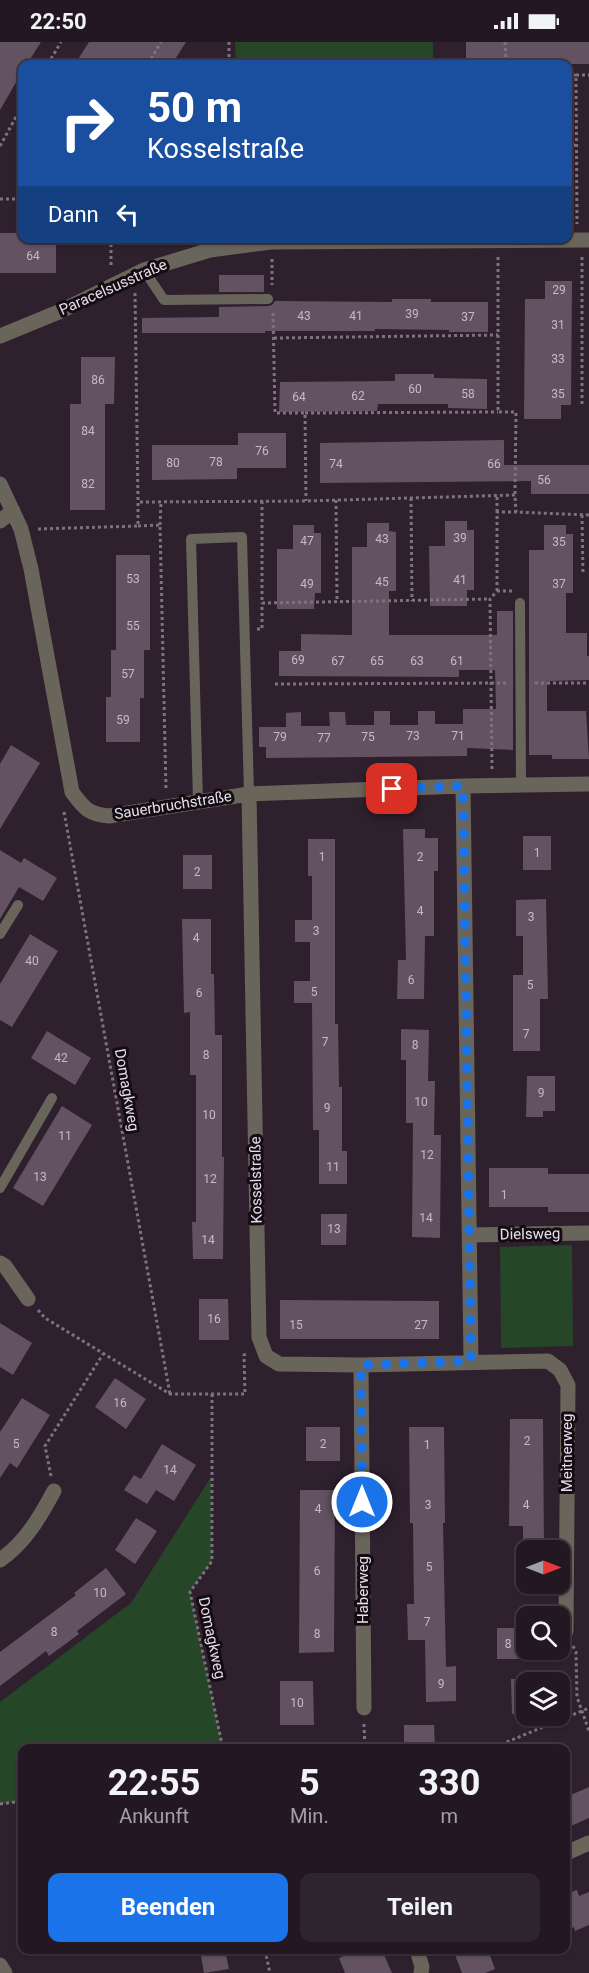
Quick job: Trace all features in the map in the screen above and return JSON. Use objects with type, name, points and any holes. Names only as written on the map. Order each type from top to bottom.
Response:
[{"type":"street","name":"Paracelsusstraße","points":[[0,336],[61,311],[139,272],[210,250],[263,243]]},
{"type":"street","points":[[0,484],[21,530],[31,569],[72,792]]},
{"type":"street","points":[[0,521],[13,511]]},
{"type":"street","name":"Sauerbruchstraße","points":[[72,792],[82,806],[94,815],[109,816],[249,794],[589,784]]},
{"type":"street","points":[[261,1347],[266,1356],[279,1364],[361,1365],[471,1361],[463,786]]},
{"type":"street","name":"Kosselstraße","points":[[249,794],[261,1347]]},
{"type":"street","name":"Dielsweg","points":[[471,1235],[589,1233]]},
{"type":"street","points":[[0,1263],[5,1266],[28,1299]]},
{"type":"street","name":"Meitnerweg","points":[[471,1361],[548,1361],[561,1370],[568,1385],[566,1606]]},
{"type":"street","name":"Haberweg","points":[[361,1365],[364,1708]]},
{"type":"street","points":[[0,1560],[15,1550],[39,1517],[54,1491]]},
{"type":"street","points":[[570,1851],[589,1843]]},
{"type":"street","points":[[418,1954],[422,1967],[421,1973]]},
{"type":"street","points":[[0,1965],[5,1973]]},
{"type":"lane","points":[[139,272],[164,300],[271,297]]},
{"type":"lane","points":[[198,801],[191,539],[242,537],[249,794]]},
{"type":"lane","points":[[520,603],[521,785]]},
{"type":"lane","points":[[0,934],[18,905]]},
{"type":"lane","points":[[0,1188],[52,1098]]},
{"type":"path","points":[[50,60],[61,42]]},
{"type":"path","points":[[150,60],[161,42]]},
{"type":"path","points":[[229,42],[229,60]]},
{"type":"path","points":[[505,42],[506,60]]},
{"type":"path","points":[[572,75],[589,75]]},
{"type":"path","points":[[576,75],[575,145],[583,240],[582,404]]},
{"type":"path","points":[[0,146],[18,115]]},
{"type":"path","points":[[0,199],[18,199]]},
{"type":"path","points":[[111,243],[111,286]]},
{"type":"path","points":[[271,243],[275,413],[516,412],[516,513]]},
{"type":"path","points":[[498,243],[498,412]]},
{"type":"path","points":[[138,526],[139,272]]},
{"type":"path","points":[[274,338],[498,335]]},
{"type":"path","points":[[305,413],[306,501]]},
{"type":"path","points":[[138,502],[306,501],[515,495]]},
{"type":"path","points":[[492,786],[490,599],[497,591],[497,496]]},
{"type":"path","points":[[411,498],[412,601]]},
{"type":"path","points":[[336,500],[337,602]]},
{"type":"path","points":[[262,501],[262,603],[490,599]]},
{"type":"path","points":[[161,502],[166,806]]},
{"type":"path","points":[[497,512],[589,515]]},
{"type":"path","points":[[582,515],[583,574]]},
{"type":"path","points":[[21,530],[160,525]]},
{"type":"path","points":[[275,684],[589,682]]},
{"type":"path","name":"Domagkweg","points":[[72,792],[63,806],[170,1394]]},
{"type":"path","points":[[28,1299],[45,1318],[170,1394],[245,1394],[244,1354],[261,1347]]},
{"type":"path","points":[[54,1491],[45,1446],[103,1354]]},
{"type":"path","name":"Domagkweg","points":[[212,1394],[212,1561],[190,1592],[222,1744]]},
{"type":"path","points":[[570,1639],[576,1652],[577,1697],[589,1731]]},
{"type":"path","points":[[364,1708],[365,1744]]},
{"type":"path","points":[[502,1744],[589,1708]]},
{"type":"path","points":[[0,1804],[18,1802]]},
{"type":"path","points":[[266,1954],[270,1973]]},
{"type":"green space","points":[[235,42],[433,42],[433,60],[236,60]]},
{"type":"green space","points":[[572,1245],[573,1346],[501,1348],[500,1247]]},
{"type":"green space","points":[[211,1477],[212,1561],[190,1592],[222,1744],[18,1744],[18,1802],[0,1804],[0,1702],[131,1603]]},
{"type":"building","points":[[0,42],[41,42],[30,60],[18,60],[18,79],[0,110]]},
{"type":"building","points":[[89,42],[186,42],[175,60],[78,60]]},
{"type":"building","points":[[466,42],[589,42],[589,64],[572,64],[572,60],[466,60]]},
{"type":"building","points":[[0,233],[18,233],[18,243],[56,243],[56,273],[0,273]]},
{"type":"building","points":[[219,275],[264,275],[264,292],[219,292]]},
{"type":"building","points":[[545,281],[572,281],[571,405],[561,405],[561,419],[524,419],[525,299],[545,299]]},
{"type":"building","points":[[392,299],[488,302],[488,332],[375,329],[375,331],[265,331],[265,333],[142,333],[142,318],[219,317],[219,307],[268,306],[275,301],[392,302]]},
{"type":"building","points":[[81,357],[115,357],[114,404],[105,404],[105,510],[70,510],[70,404],[81,404]]},
{"type":"building","points":[[395,374],[434,374],[434,378],[487,379],[487,409],[448,408],[448,404],[378,404],[377,411],[279,412],[280,382],[395,381]]},
{"type":"building","points":[[238,433],[286,433],[286,468],[237,468],[237,479],[152,480],[152,445],[238,445]]},
{"type":"building","points":[[504,440],[504,465],[589,465],[589,494],[531,494],[531,481],[320,483],[320,443]]},
{"type":"building","points":[[445,521],[467,521],[467,530],[474,530],[474,590],[467,590],[467,606],[430,606],[429,546],[445,546]]},
{"type":"building","points":[[367,523],[389,523],[389,531],[396,532],[396,591],[389,591],[389,635],[497,635],[497,611],[513,611],[513,750],[467,748],[467,756],[266,758],[266,747],[259,747],[259,727],[286,727],[286,713],[301,712],[301,726],[330,726],[329,712],[345,712],[346,725],[374,725],[374,711],[390,711],[390,725],[418,725],[418,711],[435,711],[435,724],[463,724],[463,709],[496,709],[495,670],[459,670],[459,677],[279,676],[279,651],[301,651],[301,634],[352,635],[352,547],[367,547]]},
{"type":"building","points":[[293,525],[314,525],[314,533],[321,533],[321,593],[315,593],[314,609],[277,609],[277,549],[293,549]]},
{"type":"building","points":[[544,525],[566,525],[566,534],[573,534],[573,593],[566,593],[566,633],[587,633],[587,656],[589,656],[589,680],[547,681],[547,711],[586,711],[589,759],[552,759],[552,755],[529,755],[529,550],[544,550]]},
{"type":"building","points":[[116,555],[150,555],[150,650],[144,650],[144,698],[140,698],[140,742],[106,742],[106,697],[111,697],[111,650],[116,650]]},
{"type":"building","points":[[11,745],[40,763],[0,829],[0,764]]},
{"type":"building","points":[[403,829],[425,829],[425,838],[438,838],[438,871],[434,871],[434,936],[425,936],[424,999],[397,999],[398,960],[406,960]]},
{"type":"building","points":[[523,836],[551,836],[551,870],[523,870]]},
{"type":"building","points":[[308,839],[335,839],[335,1024],[338,1024],[339,1087],[342,1087],[342,1151],[347,1151],[347,1184],[319,1184],[319,1130],[313,1130],[312,1003],[294,1003],[294,981],[310,981],[310,942],[295,942],[295,920],[312,920],[312,876],[308,876]]},
{"type":"building","points":[[0,850],[21,863],[24,858],[57,878],[43,901],[19,887],[0,919]]},
{"type":"building","points":[[183,855],[212,855],[212,889],[183,889]]},
{"type":"building","points":[[546,899],[548,999],[540,999],[540,1051],[513,1051],[513,975],[523,975],[523,936],[516,936],[516,900]]},
{"type":"building","points":[[182,919],[211,919],[211,974],[214,974],[215,1035],[222,1035],[223,1259],[193,1259],[192,1222],[196,1222],[196,1075],[190,1075],[190,1012],[184,1013]]},
{"type":"building","points":[[30,934],[58,951],[12,1027],[0,1020],[0,984]]},
{"type":"building","points":[[401,1029],[429,1030],[428,1081],[435,1081],[434,1135],[441,1135],[440,1238],[412,1237],[413,1123],[406,1123],[406,1060],[401,1060]]},
{"type":"building","points":[[47,1031],[91,1058],[75,1085],[31,1058]]},
{"type":"building","points":[[527,1076],[555,1076],[555,1111],[543,1111],[543,1117],[526,1117]]},
{"type":"building","points":[[62,1106],[92,1125],[43,1206],[13,1188]]},
{"type":"building","points":[[489,1168],[548,1168],[548,1174],[589,1174],[589,1212],[548,1212],[548,1207],[489,1207]]},
{"type":"building","points":[[321,1214],[347,1214],[346,1245],[321,1245]]},
{"type":"building","points":[[199,1299],[228,1299],[229,1340],[199,1340]]},
{"type":"building","points":[[280,1300],[439,1301],[439,1339],[280,1339]]},
{"type":"building","points":[[0,1323],[32,1343],[13,1375],[0,1367]]},
{"type":"building","points":[[115,1378],[146,1399],[126,1429],[95,1407]]},
{"type":"building","points":[[22,1398],[50,1415],[17,1468],[10,1463],[0,1478],[0,1432]]},
{"type":"building","points":[[510,1419],[543,1419],[544,1540],[523,1540],[523,1526],[509,1526]]},
{"type":"building","points":[[306,1427],[340,1427],[340,1461],[306,1461]]},
{"type":"building","points":[[409,1427],[444,1427],[446,1667],[456,1666],[456,1701],[426,1702],[425,1640],[408,1640],[407,1604],[414,1604]]},
{"type":"building","points":[[162,1444],[196,1465],[174,1501],[156,1490],[147,1504],[124,1490],[134,1475],[141,1479]]},
{"type":"building","points":[[300,1490],[335,1490],[334,1652],[299,1653]]},
{"type":"building","points":[[136,1518],[157,1531],[135,1564],[115,1550]]},
{"type":"building","points":[[106,1568],[126,1594],[77,1631],[79,1634],[49,1656],[46,1651],[0,1686],[0,1652],[76,1595],[74,1593]]},
{"type":"building","points":[[497,1628],[516,1628],[516,1659],[497,1659]]},
{"type":"building","points":[[511,1679],[516,1679],[516,1714],[512,1714]]},
{"type":"building","points":[[280,1681],[313,1681],[314,1725],[280,1725]]},
{"type":"building","points":[[404,1725],[434,1725],[435,1744],[404,1744]]},
{"type":"building","points":[[589,1787],[589,1818],[570,1826],[570,1795]]},
{"type":"building","points":[[577,1890],[579,1896],[589,1892],[589,1925],[575,1931],[574,1927],[570,1929],[570,1893]]},
{"type":"building","points":[[201,1954],[226,1954],[229,1969],[204,1973]]},
{"type":"building","points":[[348,1954],[384,1954],[392,1973],[345,1973],[339,1958]]},
{"type":"building","points":[[489,1954],[495,1969],[485,1973],[462,1973],[455,1955]]},
{"type":"route","points":[[362,1502],[361,1365],[471,1361],[463,786],[392,789]]}]
